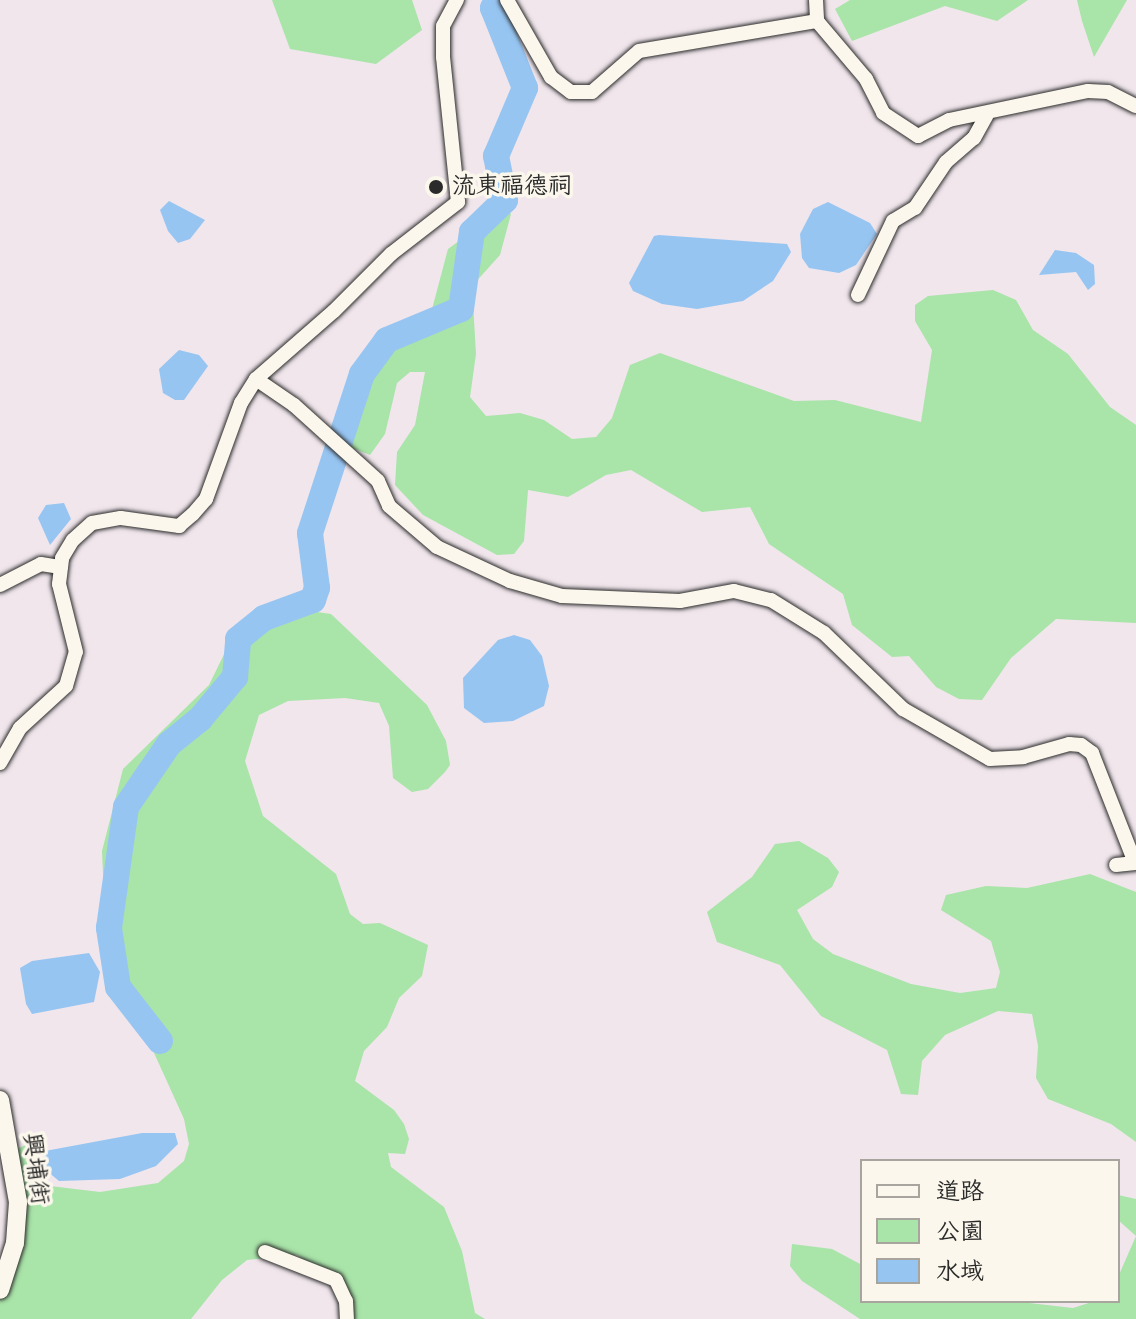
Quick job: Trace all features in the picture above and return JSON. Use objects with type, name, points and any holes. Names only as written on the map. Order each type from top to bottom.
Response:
[{"type":"street","points":[[0,763],[20,728],[66,686],[76,652],[59,584],[61,567],[73,540],[92,523],[121,518],[179,526],[193,514],[206,499],[241,403],[256,379],[334,311],[391,254],[458,202],[443,57],[443,26],[457,0]]},
{"type":"street","points":[[507,0],[551,77],[571,92],[592,92],[639,51],[817,21]]},
{"type":"street","points":[[816,0],[817,21],[866,79],[883,113],[918,136],[949,120],[987,115],[1088,91],[1108,92],[1136,106]]},
{"type":"street","points":[[858,295],[893,221],[915,208],[946,162],[974,138],[987,115]]},
{"type":"street","points":[[256,379],[294,405],[378,481],[389,506],[437,547],[510,581],[562,596],[680,601],[734,591],[771,600],[824,633],[903,709],[990,759],[1023,757],[1069,744],[1081,745],[1092,753],[1135,863],[1116,865]]},
{"type":"street","points":[[0,585],[41,564],[61,567]]},
{"type":"street","name":"興埔街","points":[[0,1100],[18,1202],[15,1243],[0,1290]]},
{"type":"street","points":[[265,1252],[336,1280],[346,1301],[347,1319]]},
{"type":"green space","points":[[272,0],[412,0],[422,30],[376,64],[290,49]]},
{"type":"green space","points":[[850,0],[1028,0],[997,21],[945,6],[852,41],[835,9]]},
{"type":"green space","points":[[1077,0],[1127,0],[1094,57],[1082,21]]},
{"type":"green space","points":[[504,208],[511,214],[500,255],[472,286],[476,354],[470,397],[486,416],[520,413],[544,420],[572,439],[596,437],[612,418],[630,365],[660,353],[794,401],[835,400],[921,422],[932,350],[915,321],[915,305],[928,296],[993,290],[1016,300],[1033,330],[1068,354],[1110,407],[1136,425],[1136,623],[1056,619],[1011,658],[982,700],[959,699],[936,687],[909,656],[892,657],[852,625],[843,594],[769,544],[750,507],[702,512],[631,470],[606,475],[568,497],[528,490],[524,541],[514,554],[497,555],[423,515],[395,485],[397,452],[415,425],[425,372],[410,372],[397,383],[385,434],[370,455],[347,446],[348,414],[379,338],[427,328],[448,249]]},
{"type":"green space","points":[[290,608],[331,614],[427,705],[446,741],[450,765],[428,789],[412,792],[393,778],[389,726],[379,703],[345,698],[288,701],[259,715],[245,761],[263,816],[336,874],[350,914],[363,924],[380,923],[428,945],[422,976],[399,998],[387,1027],[364,1051],[355,1081],[394,1110],[404,1124],[409,1139],[405,1154],[388,1153],[391,1167],[444,1207],[462,1251],[475,1313],[485,1319],[342,1319],[339,1284],[297,1255],[247,1260],[222,1280],[191,1319],[0,1319],[0,1290],[11,1244],[14,1150],[28,1144],[39,1174],[50,1186],[100,1192],[158,1183],[184,1161],[189,1144],[184,1119],[116,969],[105,920],[102,851],[123,769],[209,685],[232,638],[258,618]]},
{"type":"green space","points":[[799,841],[828,858],[839,872],[832,887],[797,910],[813,939],[833,954],[911,984],[960,993],[996,988],[1000,972],[991,941],[941,910],[946,895],[986,886],[1027,888],[1090,874],[1136,892],[1136,1142],[1111,1124],[1048,1099],[1036,1078],[1038,1046],[1032,1014],[998,1011],[945,1035],[922,1061],[918,1095],[901,1094],[887,1050],[821,1016],[780,965],[717,942],[707,912],[752,877],[775,844]]},
{"type":"green space","points":[[1120,1195],[1136,1199],[1136,1236],[1120,1222]]},
{"type":"green space","points":[[1136,1236],[1136,1319],[860,1319],[802,1281],[790,1266],[792,1244],[832,1249],[860,1264],[860,1303],[1029,1303],[1073,1308],[1089,1303],[1120,1303],[1120,1272]]},
{"type":"water","points":[[169,201],[205,220],[190,239],[178,243],[168,231],[160,210]]},
{"type":"water","points":[[828,202],[870,223],[877,234],[856,265],[839,273],[809,268],[802,258],[800,234],[813,209]]},
{"type":"water","points":[[654,236],[787,244],[791,252],[773,281],[743,301],[697,309],[662,304],[633,291],[629,283]]},
{"type":"water","points":[[1055,250],[1076,253],[1094,265],[1095,284],[1088,290],[1076,272],[1039,275]]},
{"type":"water","points":[[179,350],[199,355],[208,366],[184,400],[175,400],[163,393],[159,369]]},
{"type":"water","points":[[64,503],[71,519],[50,545],[38,518],[46,505]]},
{"type":"water","points":[[514,635],[530,640],[542,656],[549,686],[544,706],[513,721],[484,723],[464,708],[463,678],[498,640]]},
{"type":"water","points":[[89,953],[100,972],[94,1002],[32,1014],[26,1004],[20,968],[32,961]]},
{"type":"water","points":[[142,1133],[175,1133],[178,1144],[156,1166],[120,1179],[59,1181],[47,1171],[45,1151]]},
{"type":"waterway","points":[[160,1041],[118,987],[109,928],[126,807],[169,744],[200,719],[235,677],[238,639],[264,618],[313,600],[317,588],[310,533],[362,374],[387,340],[461,309],[472,232],[505,200],[496,156],[525,88],[493,8],[498,0]]},
{"type":"place","name":"流東福德祠","points":[[436,187]]}]
